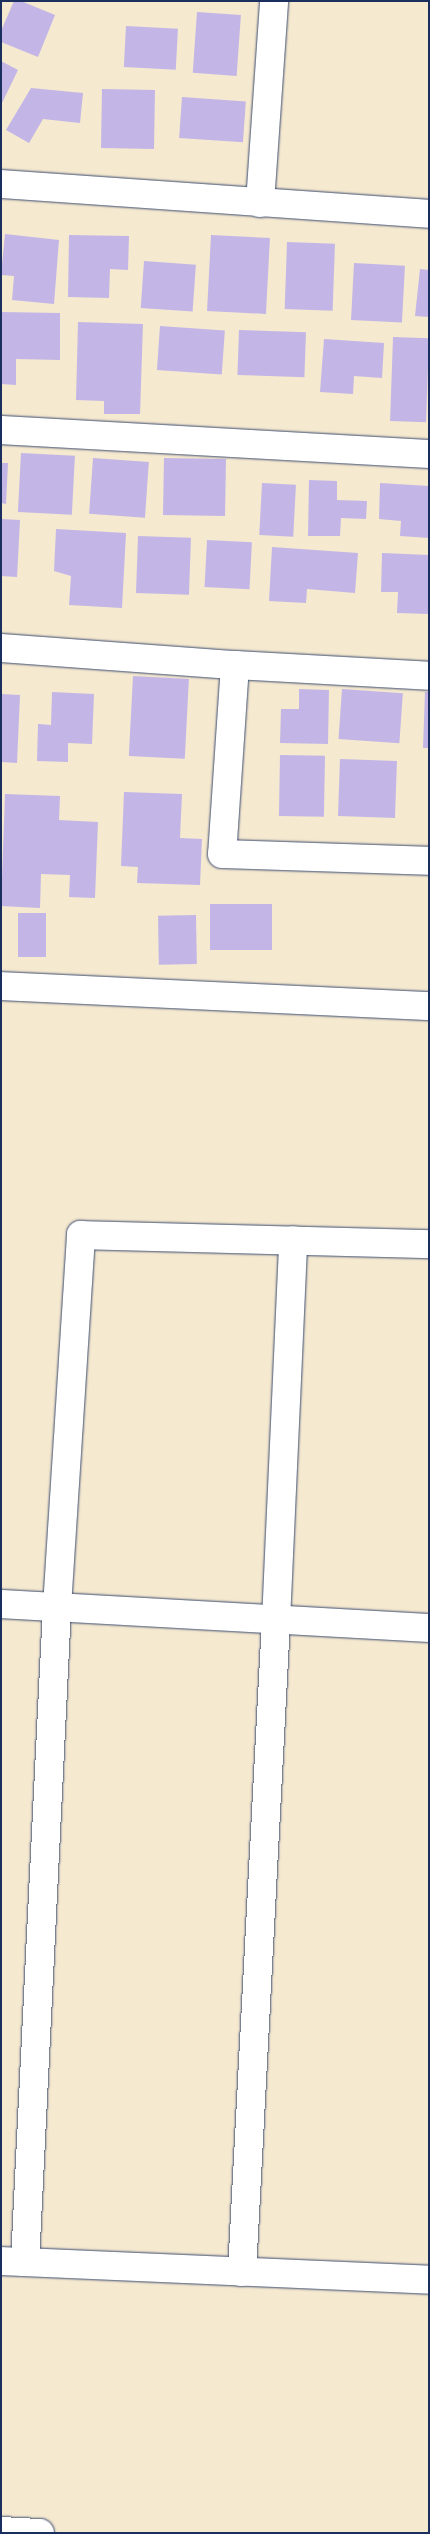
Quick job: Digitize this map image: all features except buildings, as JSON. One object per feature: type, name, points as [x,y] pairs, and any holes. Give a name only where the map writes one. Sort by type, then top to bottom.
[{"type":"street","points":[[260,203],[274,1]]},
{"type":"street","points":[[1,184],[429,214]]},
{"type":"street","points":[[1,430],[429,454]]},
{"type":"street","points":[[1,648],[236,665],[429,676]]},
{"type":"street","points":[[236,665],[222,854],[429,861]]},
{"type":"street","points":[[1,986],[429,1006]]},
{"type":"street","points":[[429,1244],[81,1236],[13,2262],[429,2280]]},
{"type":"street","points":[[242,2272],[276,1621],[293,1240]]},
{"type":"street","points":[[1,1604],[276,1621],[429,1628]]},
{"type":"street","points":[[1,2531],[40,2533]]}]
